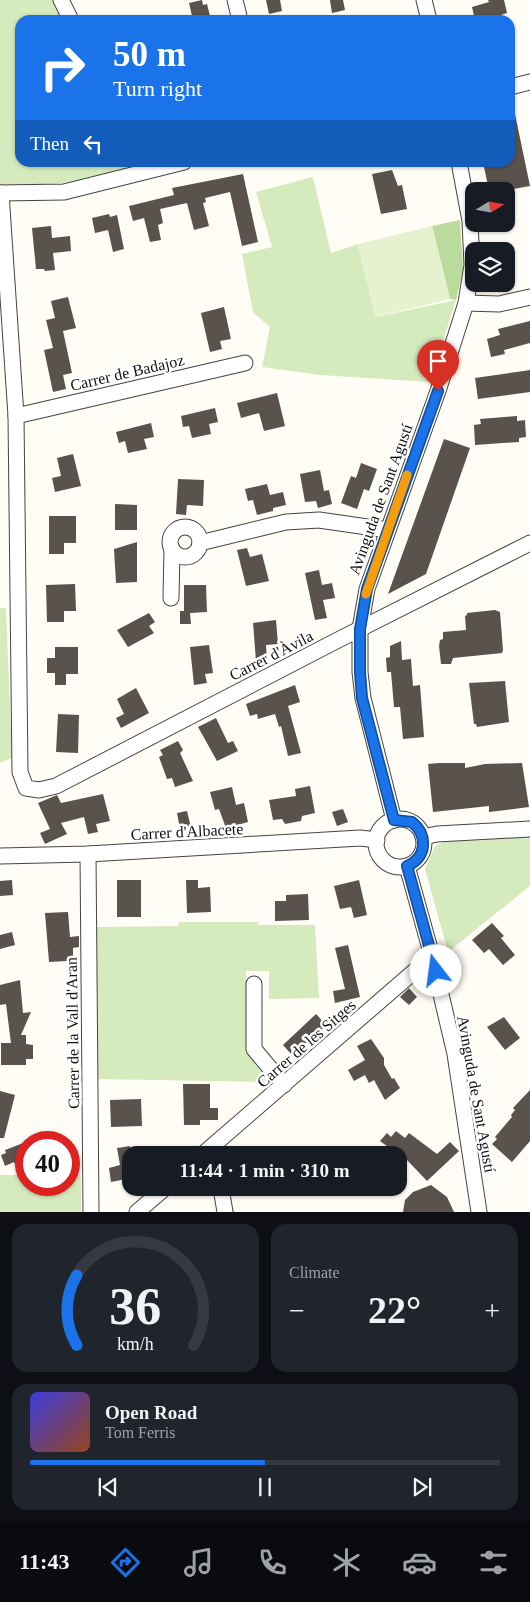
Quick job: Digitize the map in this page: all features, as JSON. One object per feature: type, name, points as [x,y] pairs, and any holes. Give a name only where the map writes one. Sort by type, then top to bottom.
[{"type":"street","points":[[61,0],[68,15]]},
{"type":"street","points":[[235,0],[239,15]]},
{"type":"street","points":[[424,0],[428,15]]},
{"type":"street","points":[[515,86],[530,82]]},
{"type":"street","points":[[16,416],[0,193],[64,192],[146,167]]},
{"type":"street","name":"Avinguda de Sant Agustí","points":[[394,820],[362,698],[360,629],[367,589],[466,303],[472,265],[470,220],[460,167]]},
{"type":"street","points":[[466,303],[499,304],[530,297]]},
{"type":"street","name":"Carrer de Badajoz","points":[[16,416],[245,363]]},
{"type":"street","name":"Carrer d'Àvila","points":[[16,416],[20,772],[26,788],[39,790],[56,786],[360,629],[530,544]]},
{"type":"street","points":[[200,543],[286,522],[319,520],[388,530]]},
{"type":"street","points":[[172,549],[179,555],[188,556],[196,552],[200,543],[194,530],[180,528],[172,534],[172,549],[172,598]]},
{"type":"street","points":[[394,820],[412,822],[423,837],[424,846],[421,855],[415,862],[407,866],[393,866],[385,861],[377,850],[376,840],[382,828],[394,820]]},
{"type":"street","points":[[423,837],[530,828]]},
{"type":"street","name":"Carrer d'Albacete","points":[[0,856],[88,854],[360,838],[376,840]]},
{"type":"street","name":"Carrer de la Vall d'Aran","points":[[88,854],[91,1212]]},
{"type":"street","name":"Avinguda de Sant Agustí","points":[[407,866],[432,956],[455,1054],[479,1212]]},
{"type":"street","name":"Carrer de les Sitges","points":[[219,1146],[284,1085],[432,956]]},
{"type":"street","points":[[254,984],[254,1050],[284,1085]]},
{"type":"street","points":[[137,1212],[156,1196]]},
{"type":"street","points":[[222,1196],[225,1212]]},
{"type":"green space","points":[[0,0],[59,0],[66,15],[15,15],[15,167],[135,167],[62,183],[0,186]]},
{"type":"green space","points":[[313,177],[331,253],[358,244],[376,317],[456,300],[430,382],[320,375],[262,367],[270,327],[253,312],[242,254],[272,247],[256,192]]},
{"type":"green space","points":[[460,220],[463,271],[456,300],[450,299],[432,226]]},
{"type":"green space","points":[[432,226],[450,299],[376,317],[358,244]]},
{"type":"green space","points":[[0,608],[6,608],[12,758],[0,763]]},
{"type":"green space","points":[[530,836],[530,886],[448,952],[425,869],[435,846],[446,841]]},
{"type":"green space","points":[[179,922],[258,922],[258,925],[315,925],[319,998],[269,999],[269,971],[246,971],[246,1042],[249,1053],[272,1082],[97,1079],[97,927],[178,926]]},
{"type":"green space","points":[[0,1175],[15,1175],[15,1196],[80,1196],[81,1175],[81,1212],[0,1212]]},
{"type":"building","points":[[202,0],[203,5],[207,4],[210,15],[192,15],[189,3]]},
{"type":"building","points":[[266,0],[280,0],[282,11],[269,14]]},
{"type":"building","points":[[330,0],[343,0],[345,10],[332,13]]},
{"type":"building","points":[[488,0],[504,0],[507,13],[501,15],[474,15],[472,7],[489,2]]},
{"type":"building","points":[[515,114],[530,186],[515,189],[515,182],[487,182],[484,167],[515,167]]},
{"type":"building","points":[[392,170],[398,186],[402,185],[407,209],[381,214],[372,174]]},
{"type":"building","points":[[243,174],[258,242],[242,246],[230,192],[205,198],[206,202],[203,203],[209,226],[194,230],[187,203],[160,209],[163,223],[158,225],[161,240],[150,242],[144,218],[133,221],[129,206],[174,195],[172,188]]},
{"type":"building","points":[[109,214],[110,217],[117,215],[124,249],[113,252],[108,230],[95,233],[92,218]]},
{"type":"building","points":[[51,226],[52,238],[70,236],[71,251],[53,253],[55,270],[45,271],[44,269],[36,269],[32,228]]},
{"type":"building","points":[[68,297],[76,328],[63,331],[72,373],[63,375],[66,389],[53,392],[44,350],[53,348],[46,320],[55,318],[51,301]]},
{"type":"building","points":[[224,307],[231,339],[220,341],[222,349],[210,352],[201,313]]},
{"type":"building","points":[[530,321],[530,343],[504,350],[505,354],[491,357],[487,339],[500,335],[498,329]]},
{"type":"building","points":[[530,370],[530,392],[478,399],[475,378]]},
{"type":"building","points":[[277,393],[285,426],[264,431],[259,413],[241,418],[237,403]]},
{"type":"building","points":[[215,408],[218,422],[209,424],[211,434],[192,438],[189,426],[183,427],[181,416]]},
{"type":"building","points":[[517,416],[517,421],[525,420],[526,437],[519,438],[519,442],[475,445],[474,425],[481,424],[480,419]]},
{"type":"building","points":[[151,423],[154,437],[144,439],[147,449],[128,453],[125,441],[119,443],[116,432]]},
{"type":"building","points":[[444,439],[470,448],[426,574],[388,594]]},
{"type":"building","points":[[73,454],[81,486],[55,492],[52,478],[61,476],[57,458]]},
{"type":"building","points":[[361,463],[377,469],[369,491],[364,489],[357,509],[341,503],[351,476],[356,478]]},
{"type":"building","points":[[320,470],[324,491],[329,490],[332,504],[318,508],[316,501],[305,502],[300,474]]},
{"type":"building","points":[[178,479],[204,480],[203,506],[187,505],[186,515],[176,514]]},
{"type":"building","points":[[267,484],[270,495],[283,492],[286,505],[257,515],[253,500],[248,501],[245,489]]},
{"type":"building","points":[[115,504],[137,505],[137,530],[115,530]]},
{"type":"building","points":[[49,516],[76,516],[76,543],[64,543],[64,554],[49,554]]},
{"type":"building","points":[[137,542],[137,582],[116,583],[114,549]]},
{"type":"building","points":[[247,548],[250,557],[262,554],[269,581],[246,586],[237,550]]},
{"type":"building","points":[[319,570],[322,585],[332,583],[335,598],[323,600],[327,618],[315,620],[305,573]]},
{"type":"building","points":[[75,584],[76,611],[64,611],[64,622],[47,622],[46,585]]},
{"type":"building","points":[[184,585],[206,585],[207,612],[190,613],[191,624],[180,624],[180,611],[184,611]]},
{"type":"building","points":[[495,610],[500,612],[502,653],[453,658],[451,664],[441,664],[439,646],[440,640],[443,639],[443,632],[466,630],[465,616],[467,613]]},
{"type":"building","points":[[149,613],[155,622],[149,626],[154,633],[128,647],[117,630]]},
{"type":"building","points":[[276,620],[278,644],[266,645],[267,660],[256,661],[253,623]]},
{"type":"building","points":[[401,641],[402,660],[411,659],[413,686],[420,685],[424,737],[403,739],[400,707],[394,707],[391,672],[387,672],[386,658],[390,657],[390,646]]},
{"type":"building","points":[[209,645],[213,673],[205,674],[207,683],[194,685],[190,647]]},
{"type":"building","points":[[55,647],[78,647],[78,674],[66,674],[66,685],[55,685],[55,673],[47,673],[47,658],[55,658]]},
{"type":"building","points":[[505,681],[509,722],[477,727],[474,724],[469,683]]},
{"type":"building","points":[[295,685],[300,702],[288,706],[301,753],[288,756],[281,726],[279,727],[275,714],[258,719],[257,714],[250,716],[246,704]]},
{"type":"building","points":[[136,688],[149,713],[121,728],[116,718],[124,714],[117,699]]},
{"type":"building","points":[[58,714],[79,715],[78,753],[56,752]]},
{"type":"building","points":[[216,718],[228,743],[233,741],[238,751],[217,761],[198,727]]},
{"type":"building","points":[[178,741],[183,750],[180,753],[193,781],[175,787],[172,778],[167,779],[159,757],[163,755],[160,750]]},
{"type":"building","points":[[465,763],[465,768],[485,764],[522,763],[529,807],[489,812],[489,806],[433,812],[428,764]]},
{"type":"building","points":[[310,786],[315,813],[302,816],[301,821],[285,824],[282,819],[273,820],[269,800],[296,796],[295,789]]},
{"type":"building","points":[[232,787],[236,805],[244,803],[248,822],[226,828],[219,809],[215,810],[210,792]]},
{"type":"building","points":[[103,794],[110,821],[96,824],[98,832],[88,834],[84,817],[61,823],[67,834],[45,844],[40,833],[50,829],[38,803],[57,795],[61,803]]},
{"type":"building","points":[[343,809],[348,822],[337,826],[332,812]]},
{"type":"building","points":[[187,811],[192,832],[181,834],[177,813]]},
{"type":"building","points":[[12,880],[13,895],[0,896],[0,881]]},
{"type":"building","points":[[117,880],[141,880],[141,917],[117,917]]},
{"type":"building","points":[[186,880],[198,880],[198,888],[210,887],[211,912],[187,913]]},
{"type":"building","points":[[359,880],[367,915],[354,918],[351,907],[340,909],[334,886]]},
{"type":"building","points":[[308,894],[309,920],[275,921],[275,901],[286,901],[286,895]]},
{"type":"building","points":[[68,912],[70,937],[79,936],[79,947],[73,948],[73,957],[67,957],[67,961],[49,962],[45,913]]},
{"type":"building","points":[[492,923],[504,936],[501,938],[515,955],[503,965],[489,949],[484,953],[472,940]]},
{"type":"building","points":[[12,932],[15,945],[0,949],[0,935]]},
{"type":"building","points":[[348,945],[360,997],[335,1003],[333,991],[345,989],[335,948]]},
{"type":"building","points":[[20,980],[23,1013],[31,1012],[21,1035],[26,1035],[26,1044],[33,1045],[33,1059],[26,1059],[26,1065],[1,1065],[1,1043],[11,1043],[6,1004],[0,1005],[0,985]]},
{"type":"building","points":[[409,988],[417,997],[409,1005],[400,997]]},
{"type":"building","points":[[316,1014],[326,1025],[321,1030],[323,1032],[315,1039],[313,1037],[292,1055],[283,1045]]},
{"type":"building","points":[[504,1017],[520,1038],[505,1050],[487,1027]]},
{"type":"building","points":[[371,1039],[384,1058],[384,1065],[392,1079],[394,1078],[400,1088],[385,1100],[374,1080],[369,1083],[365,1075],[354,1081],[348,1070],[365,1060],[357,1046]]},
{"type":"building","points":[[183,1084],[210,1084],[210,1108],[218,1108],[218,1120],[200,1120],[200,1125],[184,1125]]},
{"type":"building","points":[[530,1090],[530,1141],[512,1162],[492,1144],[497,1139],[495,1137],[512,1117],[511,1115],[515,1110],[513,1108]]},
{"type":"building","points":[[0,1091],[15,1095],[4,1138],[0,1138]]},
{"type":"building","points":[[141,1099],[142,1126],[111,1127],[110,1100]]},
{"type":"building","points":[[396,1131],[405,1138],[409,1133],[437,1154],[450,1142],[459,1151],[427,1181],[407,1160],[407,1146],[387,1146],[380,1141],[387,1133],[391,1137]]},
{"type":"building","points":[[15,1146],[15,1165],[14,1162],[5,1166],[1,1155],[6,1153],[5,1150]]},
{"type":"building","points":[[122,1147],[122,1180],[111,1182],[109,1168],[120,1165],[117,1148]]},
{"type":"building","points":[[431,1185],[447,1197],[454,1212],[403,1212],[405,1200],[413,1192]]},
{"type":"slow traffic","points":[[366,594],[407,475]]},
{"type":"route","points":[[436,971],[407,866],[415,862],[421,855],[424,841],[421,831],[412,822],[400,819],[394,820],[362,698],[360,629],[367,589],[438,391]]}]
